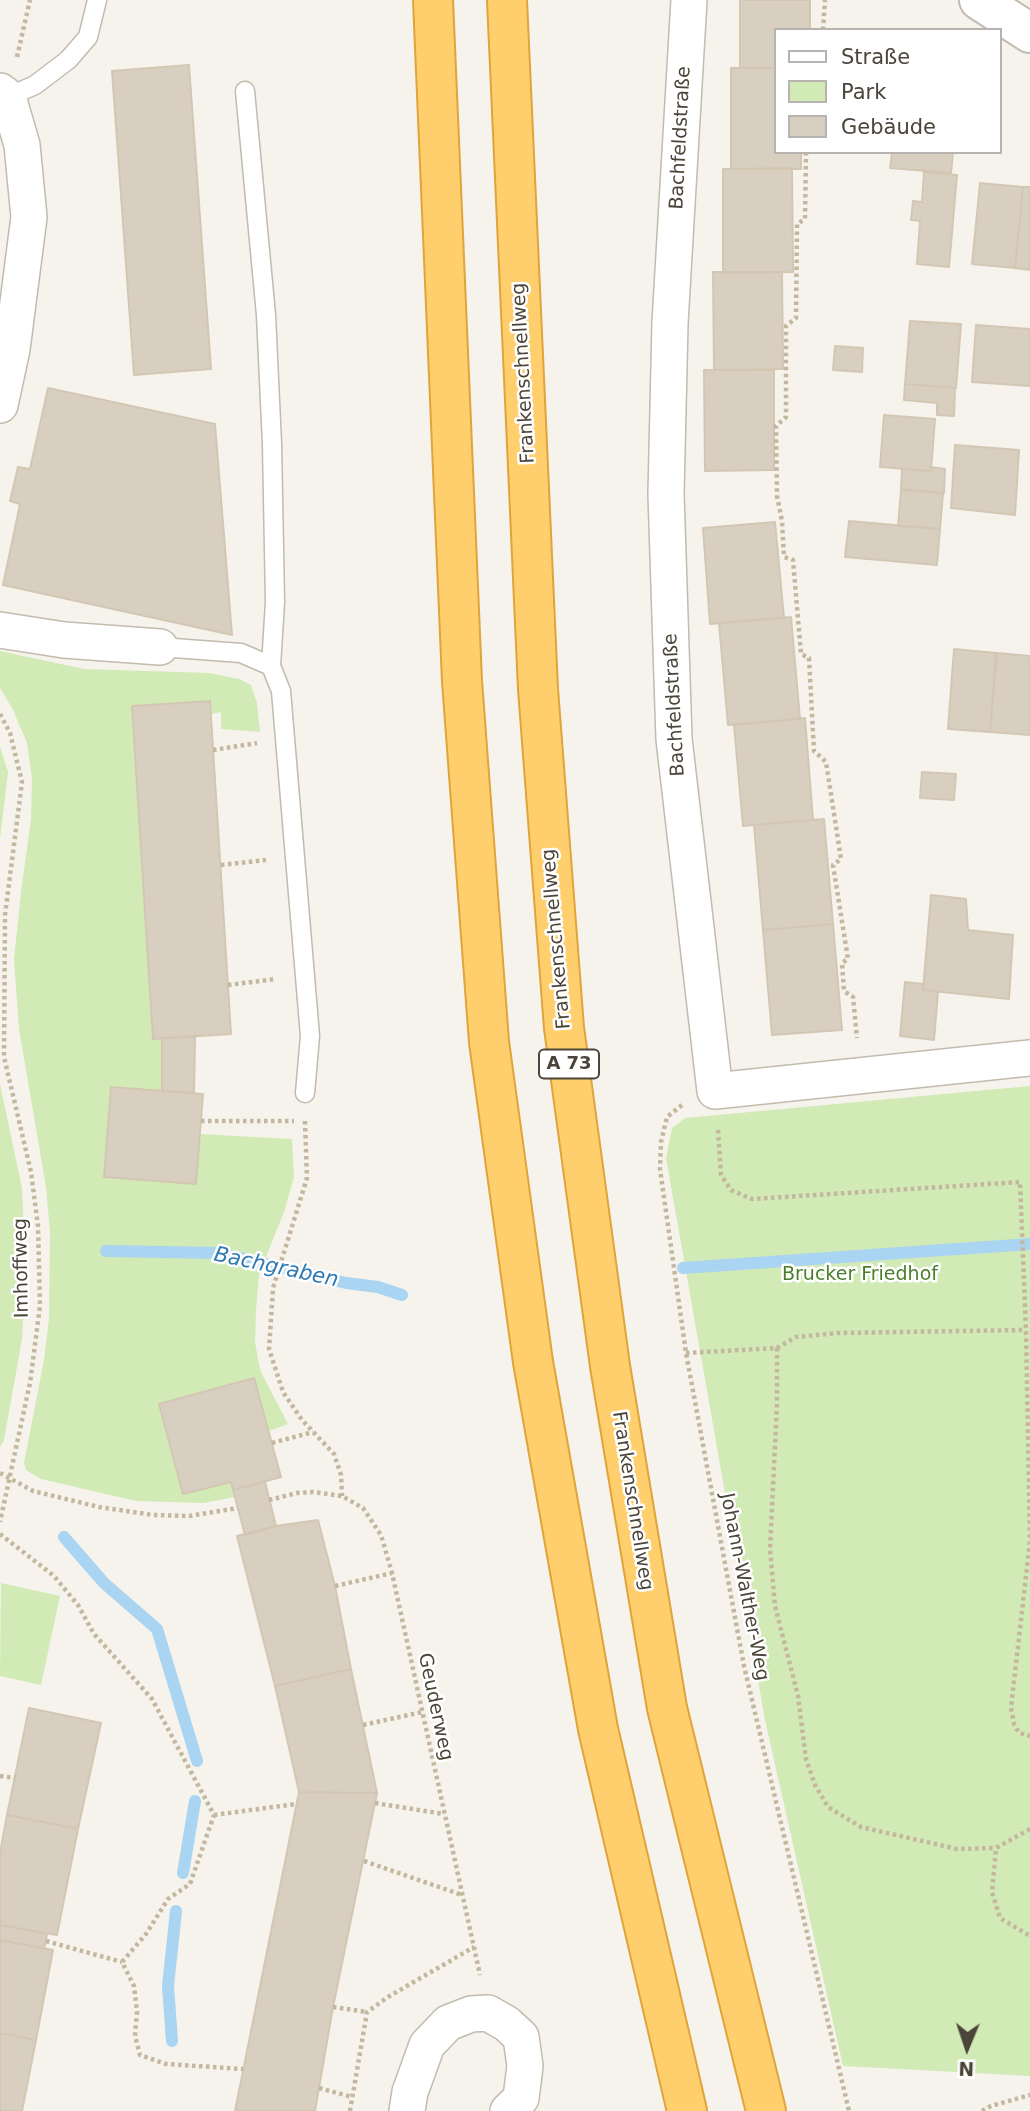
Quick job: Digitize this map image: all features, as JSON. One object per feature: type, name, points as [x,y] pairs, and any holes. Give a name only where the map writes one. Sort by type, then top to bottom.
[{"type":"highway","points":[[433,0],[462,681],[489,1042],[533,1362],[598,1729],[687,2111]]},
{"type":"highway","name":"Frankenschnellweg","points":[[507,0],[538,689],[564,1028],[610,1366],[667,1708],[766,2111]]},
{"type":"street","name":"Bachfeldstraße","points":[[689,0],[670,323],[666,494],[674,739],[715,1091]]},
{"type":"street","points":[[979,0],[1030,33]]},
{"type":"street","points":[[0,405],[12,349],[29,217],[22,145],[4,94]]},
{"type":"street","points":[[0,630],[64,640],[160,647]]},
{"type":"street","points":[[715,1091],[1030,1058]]},
{"type":"street","points":[[407,2111],[410,2092],[427,2045],[448,2023],[471,2014],[488,2013],[507,2024],[521,2037],[525,2066],[521,2098],[508,2111]]},
{"type":"lane","points":[[4,94],[35,85],[68,60],[88,37],[97,0]]},
{"type":"lane","points":[[245,90],[266,315],[272,431],[275,602],[271,666],[281,691],[310,1036],[304,1093]]},
{"type":"lane","points":[[160,647],[242,653],[271,666]]},
{"type":"path","points":[[4,94],[30,0]]},
{"type":"path","points":[[823,28],[825,0]]},
{"type":"path","points":[[806,154],[805,219],[797,224],[796,318],[786,326],[786,417],[776,426],[777,496],[784,557],[793,561],[801,654],[809,657],[814,751],[826,761],[841,859],[833,865],[848,959],[842,963],[844,991],[853,997],[860,1076]]},
{"type":"path","name":"Imhoffweg","points":[[0,714],[10,733],[22,782],[5,915],[2,1058],[31,1172],[38,1226],[40,1306],[30,1383],[0,1522]]},
{"type":"path","points":[[214,750],[285,739]]},
{"type":"path","points":[[221,865],[295,857]]},
{"type":"path","points":[[228,985],[305,976]]},
{"type":"path","points":[[715,1091],[721,1175],[731,1190],[752,1199],[1020,1182],[1030,1541],[1011,1708],[1014,1724],[1019,1732],[1030,1736]]},
{"type":"path","name":"Johann-Walther-Weg","points":[[715,1091],[688,1100],[667,1117],[661,1142],[660,1169],[686,1353],[744,1666],[849,2111]]},
{"type":"path","points":[[269,1500],[297,1493],[342,1496],[341,1475],[334,1454],[302,1420],[283,1392],[269,1349],[273,1288],[307,1178],[304,1093]]},
{"type":"path","points":[[201,1121],[305,1121]]},
{"type":"path","points":[[686,1353],[777,1348],[796,1337],[838,1333],[1026,1330]]},
{"type":"path","points":[[777,1348],[770,1549],[775,1606],[798,1696],[806,1759],[815,1785],[828,1807],[861,1827],[957,1849],[996,1848],[1030,1829]]},
{"type":"path","points":[[272,1443],[314,1432]]},
{"type":"path","points":[[0,1473],[33,1491],[99,1507],[153,1515],[189,1516],[238,1508]]},
{"type":"path","name":"Geuderweg","points":[[342,1496],[363,1508],[381,1535],[392,1573],[488,2013]]},
{"type":"path","points":[[0,1534],[54,1576],[78,1605],[94,1634],[152,1699],[214,1815],[190,1884],[168,1899],[146,1934],[122,1962]]},
{"type":"path","points":[[335,1586],[392,1573]]},
{"type":"path","points":[[363,1725],[422,1712]]},
{"type":"path","points":[[0,1776],[15,1778]]},
{"type":"path","points":[[375,1803],[444,1814]]},
{"type":"path","points":[[214,1815],[296,1804]]},
{"type":"path","points":[[996,1848],[992,1892],[1000,1918],[1030,1936]]},
{"type":"path","points":[[364,1861],[462,1895]]},
{"type":"path","points":[[46,1941],[122,1962],[134,1986],[137,2012],[135,2036],[140,2056],[166,2064],[243,2069]]},
{"type":"path","points":[[350,2111],[368,2012],[388,1997],[474,1947]]},
{"type":"path","points":[[333,2007],[368,2012]]},
{"type":"path","points":[[319,2088],[352,2097]]},
{"type":"path","points":[[982,2111],[1030,2095]]},
{"type":"green space","points":[[0,651],[84,669],[209,673],[239,679],[251,685],[257,703],[260,732],[221,729],[221,712],[211,714],[210,701],[132,706],[153,1038],[162,1038],[162,1091],[111,1087],[104,1177],[196,1184],[200,1134],[292,1139],[294,1177],[285,1209],[259,1275],[255,1342],[260,1370],[288,1424],[269,1431],[183,1494],[231,1482],[235,1497],[204,1503],[136,1501],[41,1479],[26,1470],[24,1463],[44,1360],[49,1318],[50,1232],[46,1187],[19,1029],[14,959],[31,819],[32,778],[27,743],[0,688]]},
{"type":"green space","points":[[0,747],[8,772],[0,839]]},
{"type":"green space","points":[[0,1084],[22,1188],[26,1271],[22,1339],[4,1440],[0,1447]]},
{"type":"green space","name":"Brucker Friedhof","points":[[1030,1086],[1030,2076],[843,2066],[765,1720],[666,1158],[672,1128],[685,1118]]},
{"type":"green space","points":[[1,1583],[60,1596],[41,1685],[0,1676]]},
{"type":"building","points":[[740,0],[810,0],[810,28],[774,28],[774,68],[740,68]]},
{"type":"building","points":[[189,65],[211,369],[134,375],[112,71]]},
{"type":"building","points":[[731,68],[774,68],[774,154],[801,154],[801,169],[731,169]]},
{"type":"building","points":[[892,154],[953,154],[951,173],[890,168]]},
{"type":"building","points":[[792,168],[793,272],[723,273],[723,169]]},
{"type":"building","points":[[924,172],[957,175],[949,267],[917,264],[920,221],[911,220],[913,201],[922,202]]},
{"type":"building","points":[[980,183],[1023,187],[1015,268],[972,264]]},
{"type":"building","points":[[1023,187],[1030,187],[1030,270],[1015,268]]},
{"type":"building","points":[[713,272],[782,272],[783,369],[714,370]]},
{"type":"building","points":[[910,321],[961,324],[956,388],[905,384]]},
{"type":"building","points":[[976,325],[1030,329],[1030,386],[972,382]]},
{"type":"building","points":[[835,346],[863,348],[862,372],[833,370]]},
{"type":"building","points":[[704,370],[774,370],[774,470],[705,471]]},
{"type":"building","points":[[905,384],[955,388],[954,416],[937,415],[937,403],[904,400]]},
{"type":"building","points":[[48,388],[215,424],[232,635],[3,585],[20,504],[10,501],[18,467],[30,469]]},
{"type":"building","points":[[884,415],[935,419],[931,471],[880,467]]},
{"type":"building","points":[[955,445],[1019,450],[1015,515],[951,508]]},
{"type":"building","points":[[931,467],[945,469],[944,493],[901,489],[902,469],[931,471]]},
{"type":"building","points":[[901,490],[943,493],[940,529],[898,526]]},
{"type":"building","points":[[849,521],[940,529],[937,565],[845,557]]},
{"type":"building","points":[[775,522],[784,618],[710,624],[703,528]]},
{"type":"building","points":[[791,617],[800,719],[728,725],[719,623]]},
{"type":"building","points":[[954,649],[996,653],[990,732],[948,729]]},
{"type":"building","points":[[997,653],[1030,656],[1030,735],[990,732]]},
{"type":"building","points":[[210,701],[231,1034],[153,1039],[132,706]]},
{"type":"building","points":[[805,718],[813,820],[743,826],[734,725]]},
{"type":"building","points":[[922,772],[956,774],[954,800],[920,798]]},
{"type":"building","points":[[824,819],[833,924],[763,930],[754,825]]},
{"type":"building","points":[[931,895],[966,899],[968,930],[1013,935],[1009,999],[923,990]]},
{"type":"building","points":[[833,924],[842,1030],[772,1035],[763,930]]},
{"type":"building","points":[[905,982],[923,984],[923,990],[938,992],[934,1040],[900,1036]]},
{"type":"building","points":[[195,1036],[194,1093],[162,1091],[162,1038]]},
{"type":"building","points":[[111,1087],[203,1094],[196,1184],[104,1177]]},
{"type":"building","points":[[254,1378],[281,1477],[233,1490],[231,1482],[183,1494],[159,1404]]},
{"type":"building","points":[[265,1482],[276,1526],[245,1535],[233,1490]]},
{"type":"building","points":[[318,1520],[335,1586],[351,1669],[275,1686],[237,1536],[276,1526]]},
{"type":"building","points":[[351,1669],[377,1793],[299,1792],[275,1686]]},
{"type":"building","points":[[29,1708],[101,1723],[78,1829],[7,1815]]},
{"type":"building","points":[[299,1792],[377,1793],[333,2007],[315,2111],[235,2111]]},
{"type":"building","points":[[7,1815],[78,1829],[57,1935],[0,1925],[0,1853]]},
{"type":"building","points":[[0,1925],[47,1934],[44,1949],[0,1940]]},
{"type":"building","points":[[0,1940],[53,1950],[36,2040],[0,2033]]},
{"type":"building","points":[[0,2033],[36,2040],[22,2111],[0,2111]]},
{"type":"waterway","name":"Bachgraben","points":[[683,1268],[1030,1244]]},
{"type":"waterway","name":"Bachgraben","points":[[106,1251],[220,1253],[346,1283],[378,1287],[402,1295]]},
{"type":"waterway","points":[[64,1537],[104,1583],[157,1629],[197,1761]]},
{"type":"waterway","points":[[183,1873],[195,1801]]},
{"type":"waterway","points":[[172,2041],[168,1986],[176,1911]]}]
